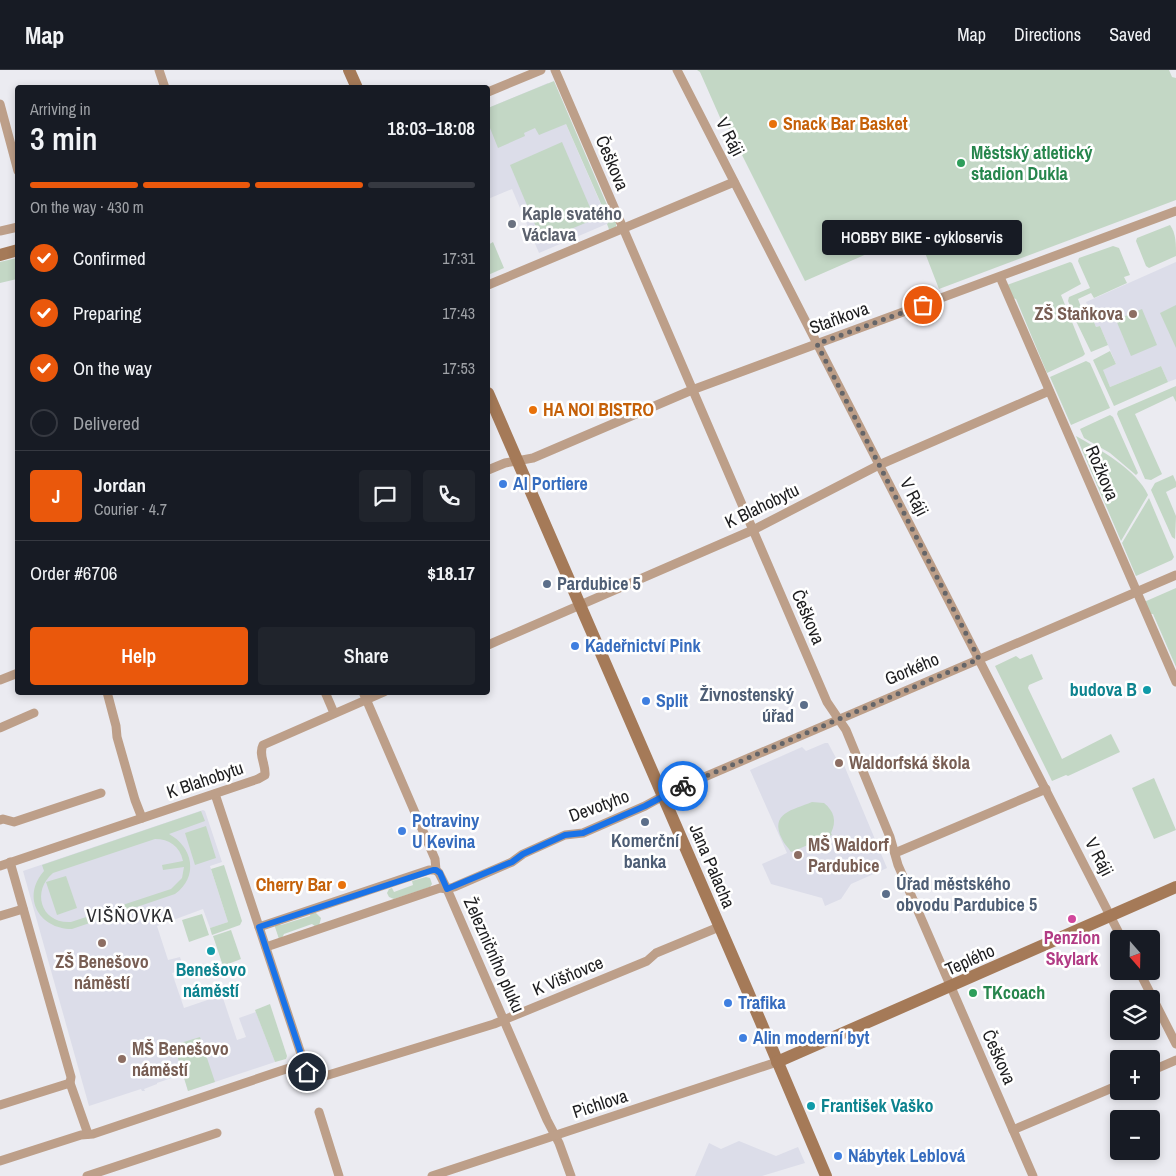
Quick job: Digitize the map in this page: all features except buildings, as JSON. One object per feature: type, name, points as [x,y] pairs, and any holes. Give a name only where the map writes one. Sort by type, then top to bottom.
[{"type":"main road","points":[[349,70],[355,85]]},
{"type":"main road","points":[[0,255],[15,251]]},
{"type":"main road","name":"Jana Palacha","points":[[490,398],[826,1176]]},
{"type":"main road","name":"Teplého","points":[[777,1062],[1176,887]]},
{"type":"street","points":[[159,70],[164,85]]},
{"type":"street","points":[[490,91],[541,70]]},
{"type":"street","name":"Češkova","points":[[555,70],[827,702],[846,730],[895,853],[898,865],[1033,1176]]},
{"type":"street","name":"V Ráji","points":[[677,70],[1118,930]]},
{"type":"street","points":[[0,104],[15,160]]},
{"type":"street","points":[[490,284],[734,182]]},
{"type":"street","name":"Staňkova","points":[[490,469],[505,463],[528,459],[546,453],[692,390],[1176,211]]},
{"type":"street","points":[[0,231],[15,227]]},
{"type":"street","name":"Rožkova","points":[[1000,276],[1176,682]]},
{"type":"street","name":"K Blahobytu","points":[[490,645],[753,530],[879,465],[1049,391]]},
{"type":"street","name":"Gorkého","points":[[662,796],[1176,575]]},
{"type":"street","points":[[0,680],[15,674]]},
{"type":"street","points":[[108,695],[117,737],[142,818]]},
{"type":"street","points":[[326,695],[334,713]]},
{"type":"street","name":"K Blahobytu","points":[[0,866],[262,777],[265,771],[263,745],[334,713],[365,696]]},
{"type":"street","name":"Železničního pluku","points":[[365,696],[435,859],[436,870],[440,873],[547,1120],[556,1135],[571,1176]]},
{"type":"street","points":[[0,728],[34,714]]},
{"type":"street","points":[[895,853],[1046,789]]},
{"type":"street","points":[[0,820],[14,822],[102,793]]},
{"type":"street","points":[[0,1161],[81,1135],[93,1134],[304,1064],[215,794]]},
{"type":"street","name":"Devotyho","points":[[266,947],[440,888],[448,891],[512,862],[533,849],[565,835],[583,833],[645,806],[662,796]]},
{"type":"street","points":[[10,862],[71,1077],[70,1083],[88,1134]]},
{"type":"street","points":[[259,927],[429,870],[436,870]]},
{"type":"street","points":[[0,916],[23,908]]},
{"type":"street","name":"K Višňovce","points":[[304,1064],[310,1076],[316,1078],[504,1020],[647,961],[656,953],[719,926]]},
{"type":"street","points":[[1144,980],[1176,1044]]},
{"type":"street","points":[[1160,1067],[1176,1060]]},
{"type":"street","name":"Pichlova","points":[[432,1176],[777,1062]]},
{"type":"street","points":[[0,1105],[70,1083]]},
{"type":"street","points":[[1013,1130],[1110,1089]]},
{"type":"street","points":[[319,1112],[339,1176]]},
{"type":"street","points":[[86,1176],[115,1172],[217,1133]]},
{"type":"shaded area","points":[[548,83],[609,223],[539,253],[512,189],[490,198],[490,107]]},
{"type":"shaded area","name":"ZŠ Staňkova","points":[[1176,262],[1176,379],[1168,382],[1161,366],[1110,387],[1102,370],[1116,364],[1100,326],[1096,327],[1086,302]]},
{"type":"shaded area","points":[[828,743],[836,758],[841,758],[887,868],[851,884],[841,899],[825,906],[822,898],[771,884],[762,864],[787,853],[750,770],[802,747],[806,751]]},
{"type":"shaded area","name":"ZŠ Benešovo náměstí","points":[[203,810],[205,811],[222,862],[210,866],[228,922],[210,928],[203,909],[157,926],[168,960],[180,957],[184,969],[172,973],[184,1008],[222,995],[237,1040],[246,1037],[239,1018],[256,1012],[275,1062],[188,1091],[183,1074],[157,1083],[144,1089],[145,1091],[141,1089],[89,1106],[23,871]]},
{"type":"shaded area","points":[[739,1141],[776,1156],[798,1147],[805,1163],[762,1176],[695,1176],[709,1143],[721,1149]]},
{"type":"green space","name":"Městský atletický stadion Dukla","points":[[697,70],[1169,70],[1172,77],[1176,78],[1176,200],[939,289],[917,232],[805,281],[725,121],[722,122],[700,72]]},
{"type":"green space","points":[[554,81],[613,219],[616,218],[616,227],[610,232],[607,224],[609,222],[566,124],[539,135],[535,128],[524,133],[525,136],[498,148],[490,128],[490,107]]},
{"type":"green space","points":[[562,142],[595,219],[542,241],[510,165]]},
{"type":"green space","points":[[1170,225],[1175,235],[1176,256],[1149,268],[1146,266],[1136,241],[1137,238]]},
{"type":"green space","points":[[493,242],[504,268],[490,274],[490,244]]},
{"type":"green space","points":[[1113,246],[1119,248],[1130,275],[1124,277],[1127,283],[1094,298],[1091,293],[1078,299],[1084,315],[1076,318],[1068,301],[1069,297],[1090,288],[1078,261],[1079,258]]},
{"type":"green space","points":[[15,258],[15,279],[0,283],[0,262]]},
{"type":"green space","points":[[1070,262],[1081,284],[1061,295],[1085,354],[1047,373],[1016,299],[1012,298],[1007,285]]},
{"type":"green space","points":[[1176,305],[1176,348],[1160,313]]},
{"type":"green space","points":[[1142,309],[1157,345],[1131,356],[1116,320]]},
{"type":"green space","points":[[1091,315],[1096,327],[1100,326],[1108,345],[1091,352],[1076,321]]},
{"type":"green space","points":[[1110,351],[1116,364],[1103,370],[1110,387],[1161,366],[1168,382],[1114,406],[1093,360]]},
{"type":"green space","points":[[1086,361],[1090,363],[1110,408],[1071,425],[1050,377]]},
{"type":"green space","points":[[1176,386],[1176,402],[1173,396],[1135,414],[1162,474],[1151,480],[1145,479],[1117,414],[1118,411]]},
{"type":"green space","points":[[1110,415],[1113,417],[1138,473],[1136,475],[1110,453],[1084,438],[1080,429]]},
{"type":"green space","points":[[1076,436],[1106,454],[1126,469],[1143,486],[1148,495],[1121,541]]},
{"type":"green space","points":[[1173,475],[1176,487],[1166,492],[1176,516],[1175,539],[1172,537],[1151,490],[1155,483]]},
{"type":"green space","points":[[1149,498],[1174,557],[1172,560],[1136,576],[1122,543]]},
{"type":"green space","points":[[1176,588],[1176,667],[1153,614],[1150,614],[1144,602]]},
{"type":"green space","points":[[1032,654],[1043,679],[1029,685],[1028,688],[1062,759],[1111,734],[1120,752],[1068,776],[1066,775],[1052,781],[995,666],[1016,656],[1020,659]]},
{"type":"green space","points":[[1154,778],[1176,830],[1154,839],[1132,788]]},
{"type":"green space","points":[[812,802],[824,803],[830,809],[834,816],[832,835],[791,852],[783,841],[779,830],[781,818],[791,810]]},
{"type":"green space","points":[[201,811],[205,821],[169,834],[183,846],[190,862],[188,879],[175,894],[72,929],[60,928],[50,924],[37,910],[34,901],[34,891],[37,881],[44,871],[42,865]],"holes":[[[155,839],[165,840],[173,844],[182,856],[183,861],[162,865],[163,870],[184,867],[182,878],[171,889],[71,922],[52,918],[46,912],[42,905],[42,889],[46,880],[53,873]]]},
{"type":"green space","points":[[206,826],[216,858],[195,865],[185,833]]},
{"type":"green space","points":[[224,865],[242,921],[240,925],[212,935],[210,928],[228,922],[211,869]]},
{"type":"green space","points":[[66,876],[77,908],[57,915],[46,882]]},
{"type":"green space","points":[[426,877],[430,878],[432,884],[430,887],[394,899],[389,897],[387,893],[389,889],[392,888],[394,892],[413,885],[412,881]]},
{"type":"green space","points":[[314,911],[321,918],[319,926],[316,927],[312,924],[284,934],[279,939],[274,924],[281,925],[310,916],[311,912]]},
{"type":"green space","points":[[202,914],[209,935],[189,942],[182,920]]},
{"type":"green space","points":[[231,930],[241,959],[223,966],[213,936]]},
{"type":"green space","points":[[270,1004],[287,1056],[286,1059],[275,1062],[255,1010]]},
{"type":"green space","points":[[200,1037],[215,1082],[188,1091],[174,1045]]},
{"type":"way so far","points":[[683,786],[979,659],[817,344],[923,305]]},
{"type":"place","name":"Snack Bar Basket","points":[[773,124]]},
{"type":"place","name":"Městský atletický stadion Dukla","points":[[961,163]]},
{"type":"place","name":"Kaple svatého Václava","points":[[512,224]]},
{"type":"place","name":"HOBBY BIKE - cykloservis","points":[[923,305]]},
{"type":"place","name":"ZŠ Staňkova","points":[[1133,314]]},
{"type":"place","name":"HA NOI BISTRO","points":[[533,410]]},
{"type":"place","name":"Al Portiere","points":[[503,484]]},
{"type":"place","name":"Pardubice 5","points":[[547,584]]},
{"type":"place","name":"Kadeřnictví Pink","points":[[575,646]]},
{"type":"place","name":"budova B","points":[[1147,690]]},
{"type":"place","name":"Split","points":[[646,701]]},
{"type":"place","name":"Živnostenský úřad","points":[[804,705]]},
{"type":"place","name":"Waldorfská škola","points":[[839,763]]},
{"type":"place","name":"Komerční banka","points":[[645,822]]},
{"type":"place","name":"Potraviny U Kevina","points":[[402,831]]},
{"type":"place","name":"MŠ Waldorf Pardubice","points":[[798,855]]},
{"type":"place","name":"Cherry Bar","points":[[342,885]]},
{"type":"place","name":"Úřad městského obvodu Pardubice 5","points":[[886,894]]},
{"type":"place","name":"Penzion Skylark","points":[[1072,919]]},
{"type":"place","name":"ZŠ Benešovo náměstí","points":[[102,943]]},
{"type":"place","name":"Benešovo náměstí","points":[[211,951]]},
{"type":"place","name":"TKcoach","points":[[973,993]]},
{"type":"place","name":"Trafika","points":[[728,1003]]},
{"type":"place","name":"Alin moderní byt","points":[[743,1038]]},
{"type":"place","name":"MŠ Benešovo náměstí","points":[[122,1059]]},
{"type":"place","name":"František Vaško","points":[[811,1106]]},
{"type":"place","name":"Nábytek Leblová","points":[[838,1156]]},
{"type":"district","name":"VIŠŇOVKA","points":[[130,915]]},
{"type":"route","points":[[307,1072],[259,927],[433,870],[440,873],[447,889],[512,862],[523,854],[565,835],[583,833],[645,806],[683,786]]}]
